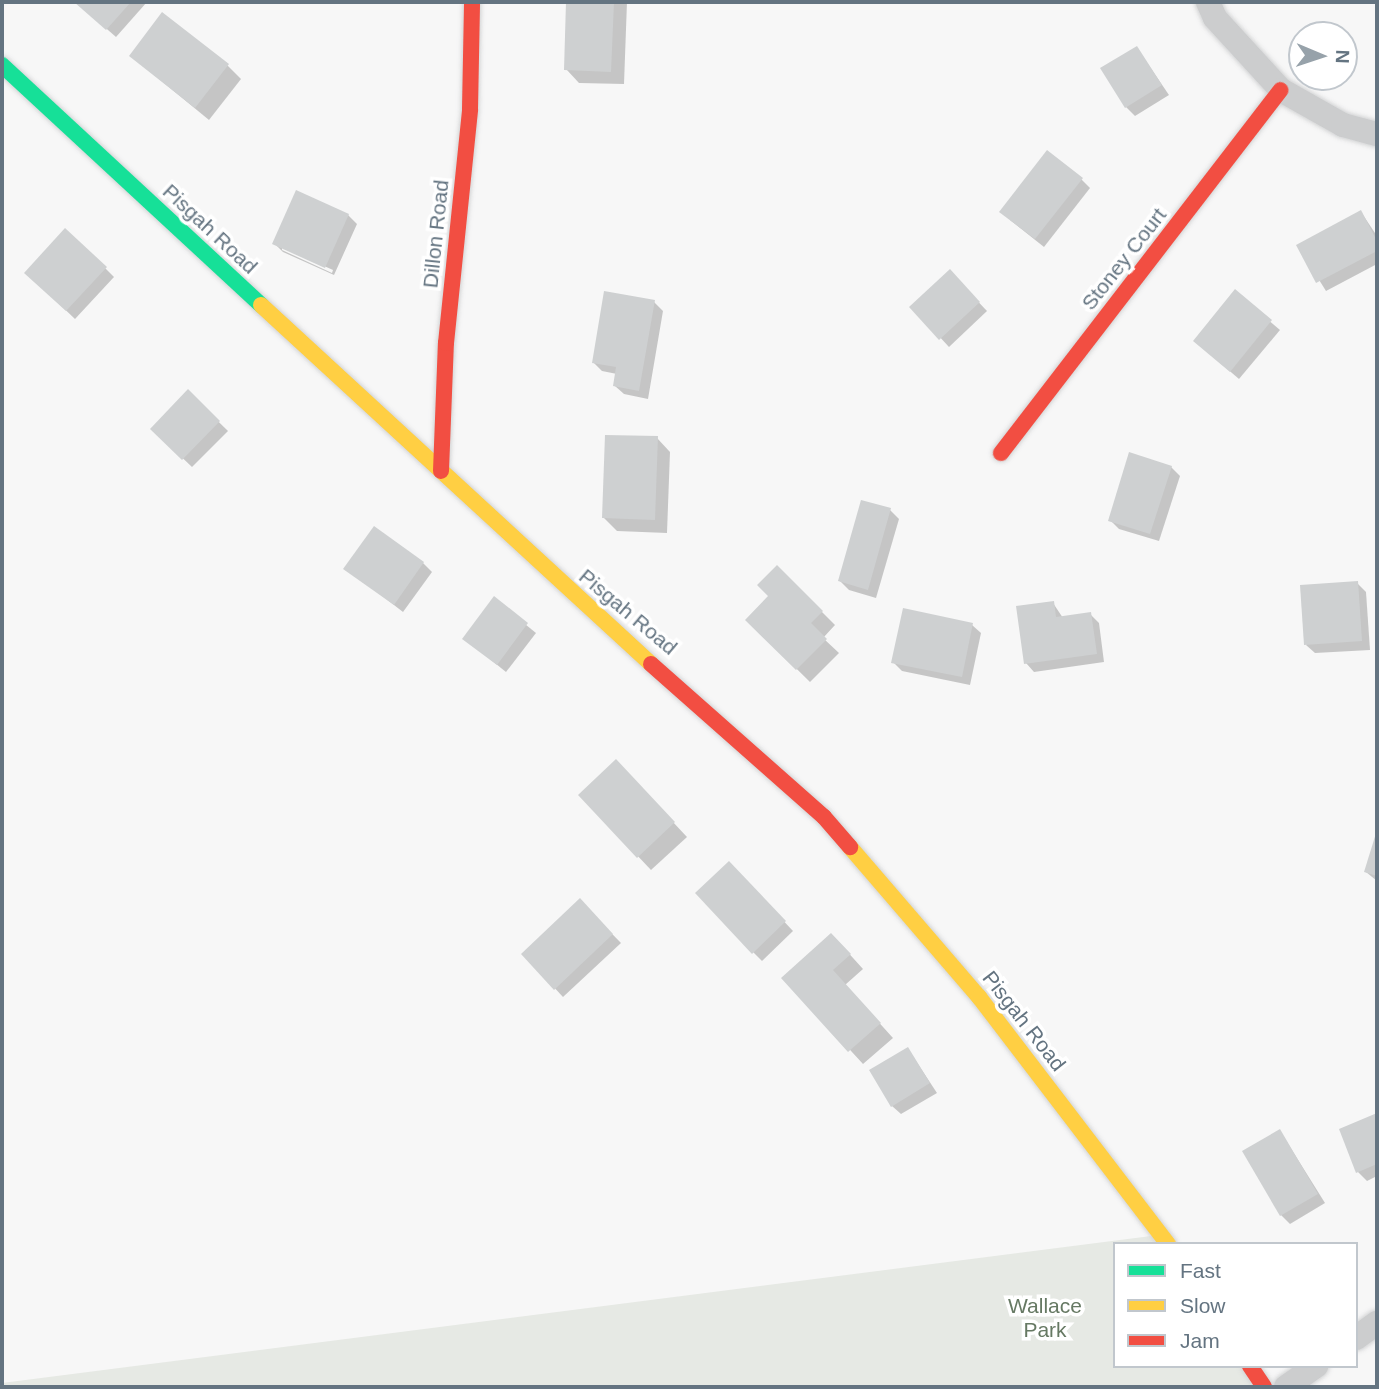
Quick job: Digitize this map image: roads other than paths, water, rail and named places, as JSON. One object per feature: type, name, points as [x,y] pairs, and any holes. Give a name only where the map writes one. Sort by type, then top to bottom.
[{"type":"street","name":"Dillon Road","points":[[441,471],[446,343],[470,109],[472,2]]},
{"type":"street","points":[[1208,2],[1215,18],[1281,90],[1343,125],[1377,134]]},
{"type":"street","name":"Pisgah Road","points":[[2,65],[441,471],[824,817],[979,997],[1166,1242]]},
{"type":"street","name":"Stoney Court","points":[[1001,453],[1281,90]]},
{"type":"street","points":[[1358,1337],[1377,1323]]},
{"type":"street","points":[[1251,1368],[1264,1387]]},
{"type":"street","points":[[1286,1387],[1313,1368]]},
{"type":"park label","name":"Wallace Park","points":[[1045,1318]]}]
